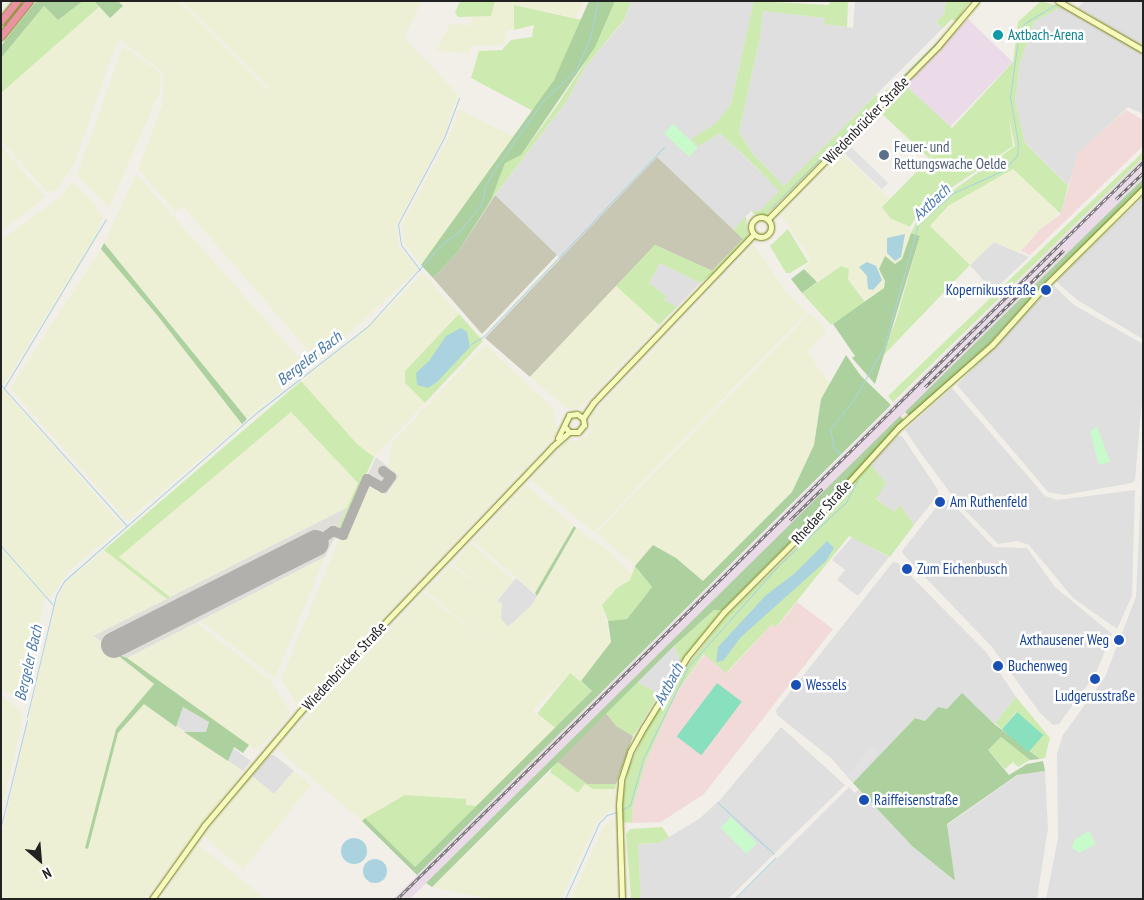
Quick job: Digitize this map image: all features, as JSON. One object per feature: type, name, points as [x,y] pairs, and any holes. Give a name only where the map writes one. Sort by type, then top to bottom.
[{"type":"highway","points":[[1,21],[17,1]]},
{"type":"highway","points":[[1,36],[29,1]]},
{"type":"street","name":"Wiedenbrücker Straße","points":[[768,219],[962,20],[975,1]]},
{"type":"street","points":[[1058,1],[1143,50]]},
{"type":"street","name":"Rhedaer Straße","points":[[622,899],[619,817],[621,780],[630,752],[687,657],[724,612],[800,536],[862,466],[908,420],[992,346],[1043,288],[1143,189]]},
{"type":"street","points":[[762,217],[768,219],[770,232],[763,237],[754,234],[751,227],[754,220],[762,217]]},
{"type":"street","points":[[552,447],[570,432],[581,430],[581,416],[754,234]]},
{"type":"street","points":[[552,447],[565,427],[567,416],[581,416]]},
{"type":"street","points":[[565,427],[570,432]]},
{"type":"street","name":"Wiedenbrücker Straße","points":[[152,899],[204,826],[299,714],[552,447]]},
{"type":"shaded area","points":[[118,1],[179,1],[268,90],[269,87],[182,1],[422,1],[404,38],[458,94],[443,138],[397,224],[399,246],[418,270],[318,362],[183,206],[175,212],[138,169],[162,105],[164,73],[130,47],[120,40],[116,45],[74,164],[57,190],[47,192],[1,140],[1,93],[99,7],[110,17],[122,6]]},
{"type":"shaded area","points":[[495,1],[585,1],[576,18],[514,5],[514,30],[507,29],[503,45],[471,45],[470,53],[436,51],[450,24],[471,25],[472,16],[491,16]]},
{"type":"shaded area","points":[[631,1],[754,2],[731,104],[699,146],[720,133],[780,191],[760,212],[751,211],[733,230],[657,157],[561,259],[495,195],[566,102],[585,67],[624,21]]},
{"type":"shaded area","points":[[855,1],[946,1],[944,14],[936,22],[943,28],[784,186],[753,154],[739,132],[760,37],[763,11],[825,18],[825,24],[853,28]]},
{"type":"shaded area","points":[[1084,1],[1143,1],[1143,47],[1078,8]]},
{"type":"shaded area","points":[[1061,7],[1143,53],[1143,114],[1128,107],[1079,153],[1068,186],[1025,143],[1015,101],[1020,63],[1034,22]]},
{"type":"shaded area","points":[[968,19],[1013,62],[949,128],[905,84]]},
{"type":"shaded area","points":[[123,46],[160,73],[160,91],[109,208],[77,175]]},
{"type":"shaded area","points":[[459,109],[514,137],[421,265],[404,243],[402,224],[448,139]]},
{"type":"shaded area","points":[[1126,110],[1143,120],[1143,146],[1030,255],[1021,251],[1040,229],[1061,214],[1078,153]]},
{"type":"shaded area","points":[[1,146],[46,197],[1,231]]},
{"type":"shaded area","points":[[850,146],[888,183],[882,189],[844,152]]},
{"type":"shaded area","points":[[842,154],[890,199],[882,207],[890,218],[910,227],[911,233],[902,259],[895,264],[885,257],[879,269],[885,281],[884,288],[868,302],[848,278],[849,270],[840,266],[817,282],[804,269],[811,259],[781,215]]},
{"type":"shaded area","points":[[657,157],[743,239],[712,271],[655,245],[530,377],[485,338]]},
{"type":"shaded area","points":[[1143,158],[1143,179],[410,899],[393,899]]},
{"type":"shaded area","points":[[1013,169],[1051,204],[1057,211],[1056,217],[1040,229],[1019,253],[994,242],[970,265],[930,226],[948,206]]},
{"type":"shaded area","points":[[136,174],[308,368],[247,419],[104,243]]},
{"type":"shaded area","points":[[73,181],[93,202],[103,218],[95,238],[4,384],[1,381],[1,240],[61,196]]},
{"type":"shaded area","points":[[495,195],[557,255],[482,334],[433,278],[458,252]]},
{"type":"shaded area","points":[[1143,197],[1143,339],[1077,300],[1056,281]]},
{"type":"shaded area","points":[[994,242],[1029,257],[993,291],[970,265]]},
{"type":"shaded area","points":[[754,245],[783,288],[806,313],[594,532],[531,480],[567,441],[576,441],[587,436],[591,427],[591,416]]},
{"type":"shaded area","points":[[101,249],[157,315],[242,424],[127,521],[10,388]]},
{"type":"shaded area","points":[[660,263],[700,283],[677,307],[664,300],[649,283]]},
{"type":"shaded area","points":[[423,273],[459,314],[405,371],[405,383],[425,403],[374,457],[358,445],[301,381],[369,327]]},
{"type":"shaded area","points":[[1053,285],[1074,305],[1143,344],[1143,389],[1135,480],[1132,483],[1064,495],[1048,492],[957,385]]},
{"type":"shaded area","points":[[616,286],[659,325],[580,408],[568,409],[530,377]]},
{"type":"shaded area","points":[[810,313],[827,331],[807,351],[830,384],[821,399],[814,445],[792,492],[703,581],[676,558],[653,545],[635,566],[596,533]]},
{"type":"shaded area","points":[[487,346],[554,409],[557,428],[553,438],[298,707],[281,679],[340,537],[345,539],[368,484],[386,495],[399,476],[388,467],[392,443],[479,350]]},
{"type":"shaded area","points":[[1,387],[123,526],[70,570],[49,599],[1,544]]},
{"type":"shaded area","points":[[952,388],[1045,496],[1057,500],[1135,490],[1132,596],[1117,629],[1073,598],[1029,545],[1018,541],[998,544],[957,502],[920,452],[905,430]]},
{"type":"shaded area","points":[[291,412],[358,483],[348,507],[170,597],[119,557]]},
{"type":"shaded area","points":[[897,436],[902,436],[938,490],[938,495],[914,525],[900,505],[894,513],[876,498],[870,464]]},
{"type":"shaded area","points":[[1143,448],[1143,899],[1046,899],[1058,838],[1057,754],[1063,735],[1105,677],[1136,597]]},
{"type":"shaded area","points":[[376,457],[399,476],[386,495],[368,485],[345,539],[336,535],[325,557],[127,658],[93,636],[348,507],[337,530],[341,532]]},
{"type":"shaded area","points":[[526,485],[574,526],[535,593],[473,541]]},
{"type":"shaded area","points":[[942,500],[949,500],[994,547],[1027,548],[1055,587],[1112,634],[1096,673],[1059,724],[1053,725],[1040,713],[992,647],[904,555],[902,551]]},
{"type":"shaded area","points":[[576,528],[610,552],[633,576],[602,605],[611,642],[581,681],[570,673],[533,710],[555,729],[477,806],[466,805],[466,799],[405,795],[362,821],[277,749],[424,593],[491,645],[426,591],[451,565],[502,604],[501,619],[508,627],[532,605]]},
{"type":"shaded area","points":[[852,537],[889,557],[858,596],[837,580],[845,570],[832,560]]},
{"type":"shaded area","points":[[471,543],[514,580],[496,601],[453,563]]},
{"type":"shaded area","points":[[1,548],[45,598],[22,702],[1,687]]},
{"type":"shaded area","points":[[104,550],[167,599],[93,636],[154,684],[116,729],[88,849],[118,733],[144,703],[243,771],[145,899],[1,899],[1,838],[55,606],[65,583]]},
{"type":"shaded area","points":[[325,557],[275,678],[201,621]]},
{"type":"shaded area","points":[[893,562],[898,563],[986,652],[1016,697],[994,724],[938,707],[925,721],[915,718],[853,783],[831,758],[777,715],[776,710]]},
{"type":"shaded area","points":[[516,578],[537,596],[532,605],[508,627],[501,619],[497,601]]},
{"type":"shaded area","points":[[797,602],[833,629],[704,794],[661,822],[632,823],[633,806],[646,761],[677,692],[705,654],[727,673],[772,624],[777,627]]},
{"type":"shaded area","points":[[197,623],[270,680],[291,713],[257,751],[127,658]]},
{"type":"shaded area","points":[[674,646],[681,661],[659,694],[637,682]]},
{"type":"shaded area","points":[[1,694],[19,710],[22,720],[2,810]]},
{"type":"shaded area","points":[[183,707],[209,722],[206,732],[184,732],[176,727]]},
{"type":"shaded area","points":[[606,713],[617,726],[633,736],[616,784],[587,784],[556,761]]},
{"type":"shaded area","points":[[781,727],[845,785],[728,899],[641,899],[638,844],[659,843],[699,819],[720,800]]},
{"type":"shaded area","points":[[872,746],[879,752],[854,781],[847,775]]},
{"type":"shaded area","points":[[233,748],[251,761],[243,771],[228,761]]},
{"type":"shaded area","points":[[270,755],[274,755],[294,771],[274,794],[252,776]]},
{"type":"shaded area","points":[[294,771],[311,785],[243,870],[204,836],[252,776],[274,794]]},
{"type":"shaded area","points":[[1045,771],[1048,828],[1037,899],[736,899],[849,787],[855,793],[859,789],[912,846],[954,881],[947,825],[1018,775]]},
{"type":"shaded area","points":[[550,772],[578,793],[585,784],[593,789],[615,789],[614,808],[597,822],[561,899],[488,899],[432,887]]},
{"type":"shaded area","points":[[613,818],[617,899],[570,899],[604,827]]},
{"type":"shaded area","points":[[197,844],[244,881],[265,899],[161,899]]},
{"type":"green space","points":[[37,1],[83,1],[58,20],[44,6],[1,58],[1,46]]},
{"type":"green space","points":[[83,1],[94,1],[99,7],[1,93],[1,58],[44,6],[58,20]]},
{"type":"green space","points":[[94,1],[118,1],[123,6],[110,18]]},
{"type":"green space","points":[[460,1],[495,1],[491,16],[458,17],[455,13]]},
{"type":"green space","points":[[589,1],[615,1],[595,47],[521,155],[505,163],[491,200],[458,252],[433,278],[421,265],[554,80]]},
{"type":"green space","points":[[615,1],[631,1],[624,20],[585,67],[566,102],[491,200],[505,162],[521,155],[556,107],[581,69]]},
{"type":"green space","points":[[754,1],[829,5],[830,1],[848,1],[847,27],[824,24],[825,18],[763,11],[760,37],[739,132],[753,154],[784,186],[876,95],[879,97],[887,89],[889,92],[766,215],[754,214],[752,211],[760,211],[779,191],[759,170],[720,133],[699,146],[691,139],[715,124],[731,104]]},
{"type":"green space","points":[[946,1],[970,1],[956,21],[952,19],[943,28],[936,22],[944,14]]},
{"type":"green space","points":[[1041,1],[1061,7],[1034,22],[1020,63],[1015,101],[1025,143],[1068,186],[1061,214],[1013,169],[948,206],[930,226],[970,265],[881,358],[896,320],[920,236],[911,233],[920,214],[1015,146],[1009,119],[1013,146],[935,199],[918,214],[910,227],[890,218],[882,207],[939,149],[929,158],[880,112],[906,86],[952,128],[1013,62],[1018,22]]},
{"type":"green space","points":[[514,5],[582,20],[554,80],[533,111],[471,78],[479,51],[502,50],[511,40],[532,37],[534,25],[514,30]]},
{"type":"green space","points":[[673,124],[698,147],[689,157],[664,134]]},
{"type":"green space","points":[[1143,152],[1143,158],[893,402],[888,396]]},
{"type":"green space","points":[[1143,179],[1143,188],[1049,278],[989,344],[909,416],[905,412]]},
{"type":"green space","points":[[746,216],[748,236],[715,272],[700,283],[660,263],[649,283],[666,296],[664,300],[677,307],[659,325],[616,286],[655,245],[713,271],[743,239],[733,230]]},
{"type":"green space","points":[[788,229],[808,262],[790,273],[786,273],[770,246]]},
{"type":"green space","points":[[911,233],[920,236],[875,384],[852,358],[855,356],[833,324],[884,288],[885,281],[879,269],[885,256],[895,264],[902,259]]},
{"type":"green space","points":[[104,243],[247,419],[242,424],[157,315],[101,249]]},
{"type":"green space","points":[[841,266],[849,269],[848,279],[866,303],[831,325],[802,293]]},
{"type":"green space","points":[[804,269],[817,282],[802,293],[791,279]]},
{"type":"green space","points":[[459,314],[483,341],[425,403],[405,383],[405,371]]},
{"type":"green space","points":[[846,355],[861,376],[891,405],[417,875],[362,821],[365,818],[415,867],[592,691],[581,681],[611,642],[608,621],[627,619],[652,587],[635,566],[653,545],[676,558],[703,581],[792,492],[814,445],[821,399]]},
{"type":"green space","points":[[301,381],[358,445],[374,457],[340,532],[337,530],[358,483],[291,412],[119,557],[170,597],[167,599],[104,550]]},
{"type":"green space","points":[[900,416],[904,420],[797,535],[722,610],[714,610],[674,646],[432,887],[426,883]]},
{"type":"green space","points":[[1097,426],[1110,462],[1099,465],[1090,432]]},
{"type":"green space","points":[[870,464],[886,483],[876,499],[894,512],[900,505],[914,525],[890,557],[849,536],[776,627],[772,624],[726,673],[704,654],[677,692],[646,761],[633,806],[632,823],[623,822],[623,798],[629,767],[647,729],[680,675],[727,615],[804,540]]},
{"type":"green space","points":[[574,526],[576,528],[537,596],[535,593]]},
{"type":"green space","points":[[635,566],[652,587],[627,619],[608,621],[602,605],[617,588],[630,580]]},
{"type":"green space","points":[[714,610],[722,610],[681,661],[674,646]]},
{"type":"green space","points":[[115,653],[127,658],[249,745],[243,753],[234,747],[228,761],[184,732],[206,732],[209,722],[183,707],[176,727],[144,704],[118,733],[88,849],[85,848],[116,729],[154,684]]},
{"type":"green space","points":[[570,673],[592,691],[559,731],[537,713]]},
{"type":"green space","points":[[637,682],[659,694],[633,736],[616,726],[606,713]]},
{"type":"green space","points":[[717,683],[742,702],[701,755],[677,737]]},
{"type":"green space","points":[[962,693],[993,723],[1040,759],[1030,760],[1001,737],[988,750],[1009,775],[1027,764],[1043,761],[1045,771],[1017,775],[947,824],[955,881],[912,846],[853,783],[915,718],[925,721],[938,707],[947,709]]},
{"type":"green space","points":[[1016,697],[1050,738],[1045,758],[1040,759],[1029,750],[1042,735],[1016,712],[1002,729],[995,723]]},
{"type":"green space","points":[[1017,712],[1043,735],[1028,752],[1002,729]]},
{"type":"green space","points":[[1001,737],[1030,760],[1018,767],[1013,762],[1005,769],[988,750]]},
{"type":"green space","points":[[556,761],[587,784],[616,784],[615,789],[593,789],[585,784],[578,793],[550,772]]},
{"type":"green space","points":[[405,795],[466,799],[466,805],[477,806],[415,867],[365,818]]},
{"type":"green space","points":[[731,817],[757,843],[747,854],[720,828]]},
{"type":"green space","points":[[662,827],[669,837],[659,843],[638,844],[641,899],[631,899],[626,834],[630,829]]},
{"type":"green space","points":[[1089,831],[1096,844],[1079,853],[1072,848],[1074,840]]},
{"type":"water","points":[[905,234],[901,257],[895,261],[887,253],[887,238]]},
{"type":"water","points":[[867,262],[876,266],[882,280],[873,290],[868,289],[867,276],[859,267]]},
{"type":"water","points":[[461,328],[467,332],[470,347],[437,382],[428,388],[417,385],[416,373],[429,361],[446,336]]},
{"type":"water","points":[[827,541],[834,548],[826,561],[741,637],[723,661],[716,662],[718,647],[766,595],[794,574]]},
{"type":"water","points":[[354,838],[363,842],[367,851],[363,860],[354,864],[345,860],[341,851],[345,842]]},
{"type":"water","points":[[370,859],[380,859],[387,866],[387,876],[380,883],[370,883],[363,876],[363,866]]},
{"type":"waterway","name":"Bergeler Bach","points":[[27,717],[56,595],[64,581],[256,413],[368,326],[442,244],[459,232],[481,205],[486,184],[543,101],[576,70],[589,41],[598,1]]},
{"type":"waterway","name":"Axtbach","points":[[840,453],[834,449],[830,429],[854,399],[884,347],[918,224],[953,193],[1004,170],[1017,155],[1018,143],[1010,97],[1019,31],[1025,23],[1057,4]]},
{"type":"waterway","points":[[771,208],[944,35]]},
{"type":"waterway","points":[[420,270],[401,245],[398,224],[444,138],[459,98]]},
{"type":"waterway","points":[[471,344],[484,336],[664,147]]},
{"type":"waterway","points":[[4,388],[106,219]]},
{"type":"waterway","points":[[1,385],[127,526]]},
{"type":"waterway","name":"Axtbach","points":[[620,811],[630,805],[643,759],[688,667],[777,567],[846,502],[857,481]]},
{"type":"waterway","points":[[1,546],[53,605]]},
{"type":"waterway","name":"Bergeler Bach","points":[[1,826],[27,720]]},
{"type":"waterway","points":[[717,802],[774,854]]},
{"type":"waterway","name":"Axtbach","points":[[565,899],[599,823],[607,815],[616,812]]},
{"type":"waterway","points":[[734,899],[776,857]]},
{"type":"taxiway","points":[[316,543],[333,531],[343,535],[367,479],[383,488],[391,477],[383,471]]},
{"type":"runway","points":[[114,645],[316,543]]},
{"type":"railway","points":[[397,899],[1143,162]]},
{"type":"railway","points":[[1116,199],[1143,173]]},
{"type":"railway","points":[[925,387],[1064,250]]},
{"type":"railway","points":[[790,520],[822,489]]},
{"type":"place","name":"Axtbach-Arena","points":[[998,35]]},
{"type":"place","name":"Feuer- und Rettungswache Oelde","points":[[884,155]]},
{"type":"place","name":"Kopernikusstraße","points":[[1046,290]]},
{"type":"place","name":"Am Ruthenfeld","points":[[940,502]]},
{"type":"place","name":"Zum Eichenbusch","points":[[907,569]]},
{"type":"place","name":"Axthausener Weg","points":[[1119,640]]},
{"type":"place","name":"Buchenweg","points":[[998,666]]},
{"type":"place","name":"Ludgerusstraße","points":[[1095,679]]},
{"type":"place","name":"Wessels","points":[[796,685]]},
{"type":"place","name":"Raiffeisenstraße","points":[[864,800]]}]
